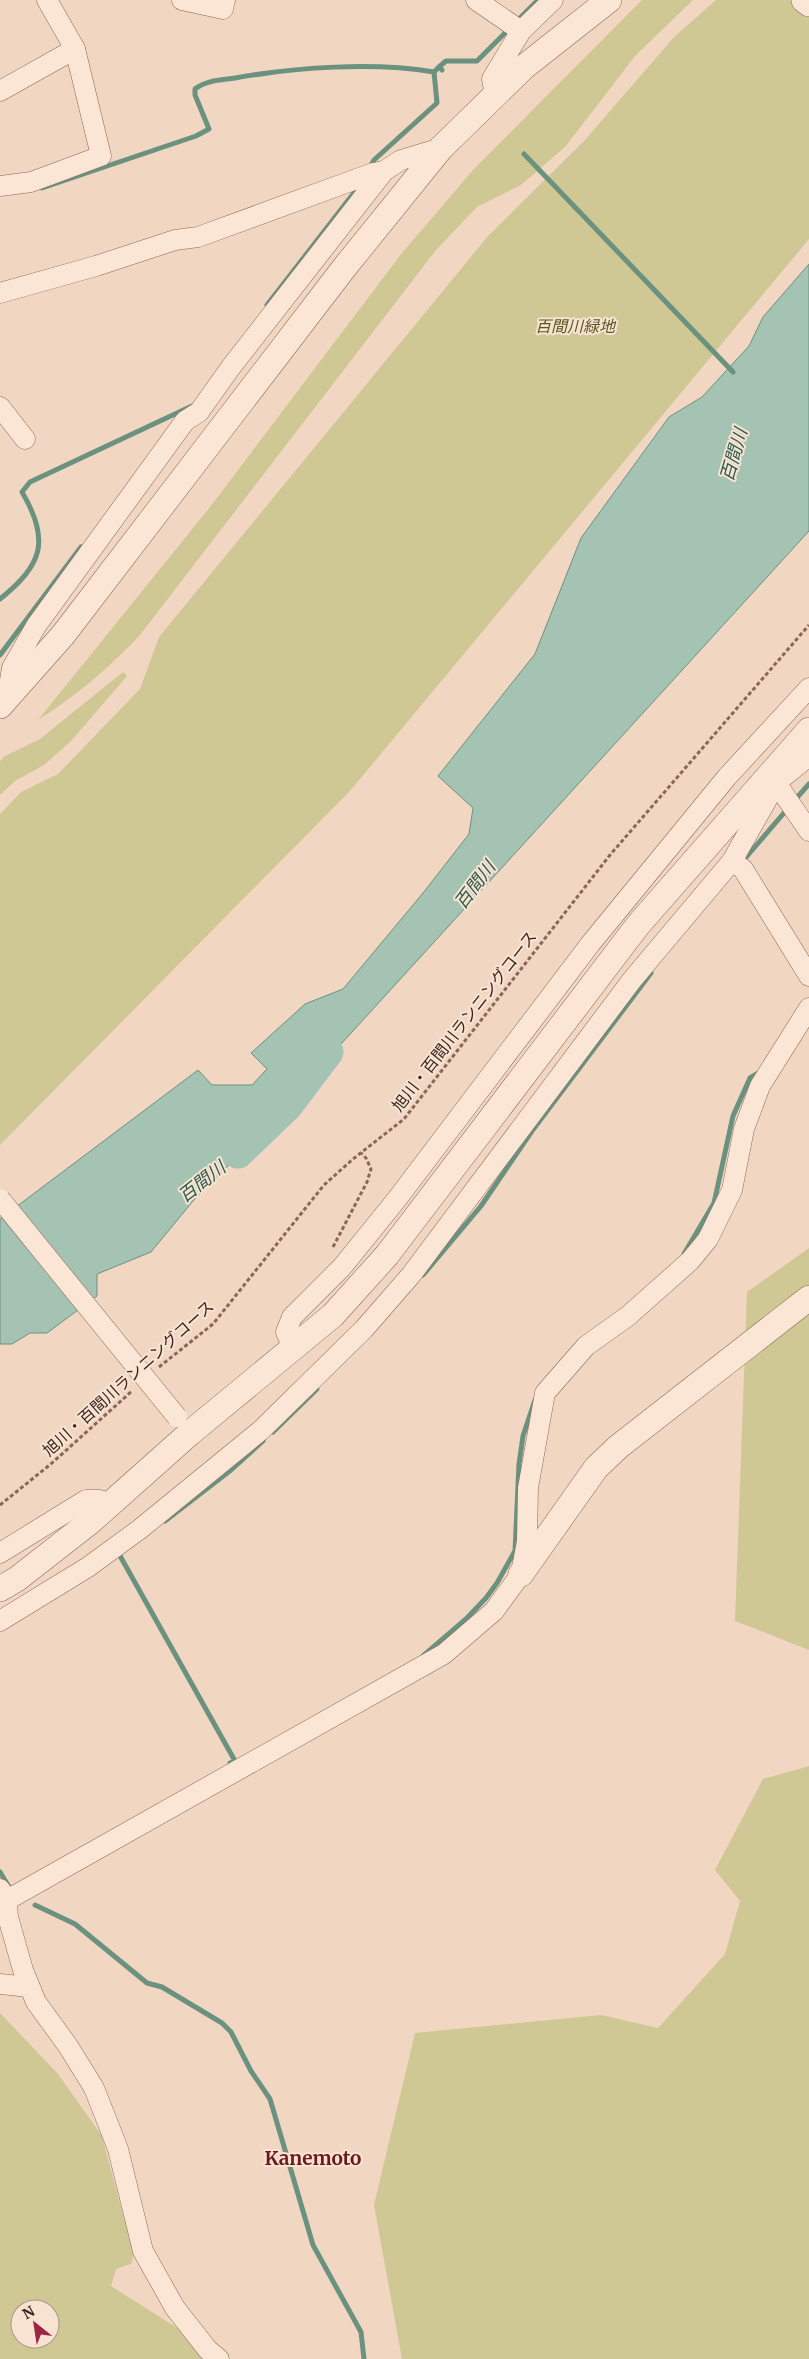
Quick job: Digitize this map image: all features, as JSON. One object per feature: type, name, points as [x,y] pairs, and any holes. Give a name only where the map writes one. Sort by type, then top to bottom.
[{"type":"street","points":[[0,186],[31,182],[101,156],[75,49],[47,0]]},
{"type":"street","points":[[182,0],[223,10],[225,0]]},
{"type":"street","points":[[476,0],[515,27]]},
{"type":"street","points":[[495,95],[492,79],[515,27],[553,0]]},
{"type":"street","points":[[4,703],[63,635],[344,268],[440,148],[495,95],[561,36],[609,0]]},
{"type":"street","points":[[804,0],[809,4]]},
{"type":"street","points":[[0,91],[75,49]]},
{"type":"street","points":[[0,293],[96,266],[175,240],[198,237],[372,174],[401,160],[440,148]]},
{"type":"street","points":[[4,703],[12,668],[36,626],[185,421],[199,412],[372,174]]},
{"type":"street","points":[[0,406],[25,439]]},
{"type":"street","points":[[293,1348],[286,1332],[292,1317],[342,1266],[396,1199],[591,943],[727,777],[809,688]]},
{"type":"street","points":[[0,1589],[17,1579],[110,1504],[183,1425],[293,1348],[333,1315],[387,1255],[638,925],[774,778],[809,730]]},
{"type":"street","points":[[0,1621],[88,1567],[168,1506],[260,1431],[364,1329],[411,1275],[632,980],[737,864],[774,778],[809,756]]},
{"type":"street","points":[[774,778],[809,831]]},
{"type":"street","points":[[737,864],[809,976]]},
{"type":"street","points":[[521,1574],[526,1541],[528,1488],[545,1393],[586,1346],[628,1316],[690,1261],[708,1239],[732,1190],[744,1129],[760,1086],[809,1008]]},
{"type":"street","points":[[0,1199],[183,1425]]},
{"type":"street","points":[[219,2359],[208,2350],[175,2308],[143,2251],[118,2149],[94,2088],[68,2046],[36,2002],[29,1988],[8,1917],[4,1895],[444,1654],[494,1611],[596,1468],[633,1435],[809,1298]]},
{"type":"street","points":[[0,1553],[86,1500],[100,1500],[110,1504]]},
{"type":"street","points":[[0,1984],[29,1988]]},
{"type":"path","name":"旭川・百間川ランニングコース","points":[[156,1370],[213,1324],[324,1185],[404,1119],[610,855],[809,625]]},
{"type":"path","points":[[331,1251],[367,1182],[371,1169],[366,1158],[361,1153]]},
{"type":"path","name":"旭川・百間川ランニングコース","points":[[0,1505],[52,1463],[134,1390]]},
{"type":"green space","points":[[642,0],[693,0],[635,56],[565,147],[521,185],[477,207],[436,250],[140,635],[92,681],[38,720],[210,507],[402,253],[473,170]]},
{"type":"green space","name":"百間川緑地","points":[[716,0],[809,0],[809,239],[350,791],[0,1145],[0,814],[21,792],[58,774],[140,689],[159,637],[488,236],[584,141],[675,36]]},
{"type":"green space","points":[[123,672],[127,676],[71,741],[44,765],[15,781],[0,795],[0,761],[5,756],[40,739]]},
{"type":"green space","points":[[809,1248],[809,1650],[735,1621],[747,1292]]},
{"type":"green space","points":[[809,1766],[809,2359],[402,2359],[374,2205],[415,2033],[601,2015],[658,2028],[725,1954],[740,1901],[715,1870],[763,1779]]},
{"type":"green space","points":[[0,2013],[58,2074],[102,2136],[125,2222],[136,2249],[131,2264],[116,2269],[111,2286],[182,2331],[207,2359],[0,2359]]},
{"type":"water","points":[[809,264],[809,531],[249,1145],[193,1201],[151,1252],[97,1274],[97,1296],[47,1333],[30,1333],[12,1344],[0,1344],[0,1219],[198,1070],[212,1085],[252,1085],[267,1069],[251,1053],[305,1004],[343,989],[423,893],[469,834],[473,808],[438,776],[535,654],[581,538],[669,417],[702,397],[749,346],[763,317]]},
{"type":"waterway","points":[[515,23],[538,0]]},
{"type":"waterway","points":[[442,70],[439,67],[446,61],[477,61],[509,29]]},
{"type":"waterway","points":[[42,188],[196,136],[209,129],[195,95],[195,89],[209,82],[284,71],[335,67],[386,67],[434,72]]},
{"type":"waterway","points":[[370,167],[374,160],[437,103],[434,72],[439,67]]},
{"type":"waterway","points":[[524,154],[733,372]]},
{"type":"waterway","points":[[267,305],[360,185]]},
{"type":"waterway","points":[[0,599],[25,575],[38,551],[37,525],[22,492],[30,482],[192,406]]},
{"type":"waterway","points":[[0,655],[81,547]]},
{"type":"waterway","points":[[794,801],[809,784]]},
{"type":"waterway","points":[[742,862],[789,807]]},
{"type":"waterway","points":[[423,1275],[481,1206],[532,1131],[651,973]]},
{"type":"waterway","name":"百間川","points":[[238,1153],[288,1105],[328,1052]]},
{"type":"waterway","points":[[684,1254],[714,1203],[733,1116],[750,1078],[760,1072]]},
{"type":"waterway","points":[[273,1432],[317,1389]]},
{"type":"waterway","points":[[423,1656],[466,1619],[486,1598],[515,1551],[519,1464],[523,1436],[535,1400]]},
{"type":"waterway","points":[[165,1521],[231,1470],[263,1441]]},
{"type":"waterway","points":[[119,1554],[235,1761],[230,1763]]},
{"type":"waterway","points":[[0,1872],[9,1887]]},
{"type":"waterway","points":[[35,1905],[75,1924],[147,1983],[162,1987],[222,2023],[231,2032],[251,2071],[270,2099],[313,2245],[361,2332],[364,2359]]},
{"type":"district","name":"Kanemoto","points":[[313,2158]]}]
